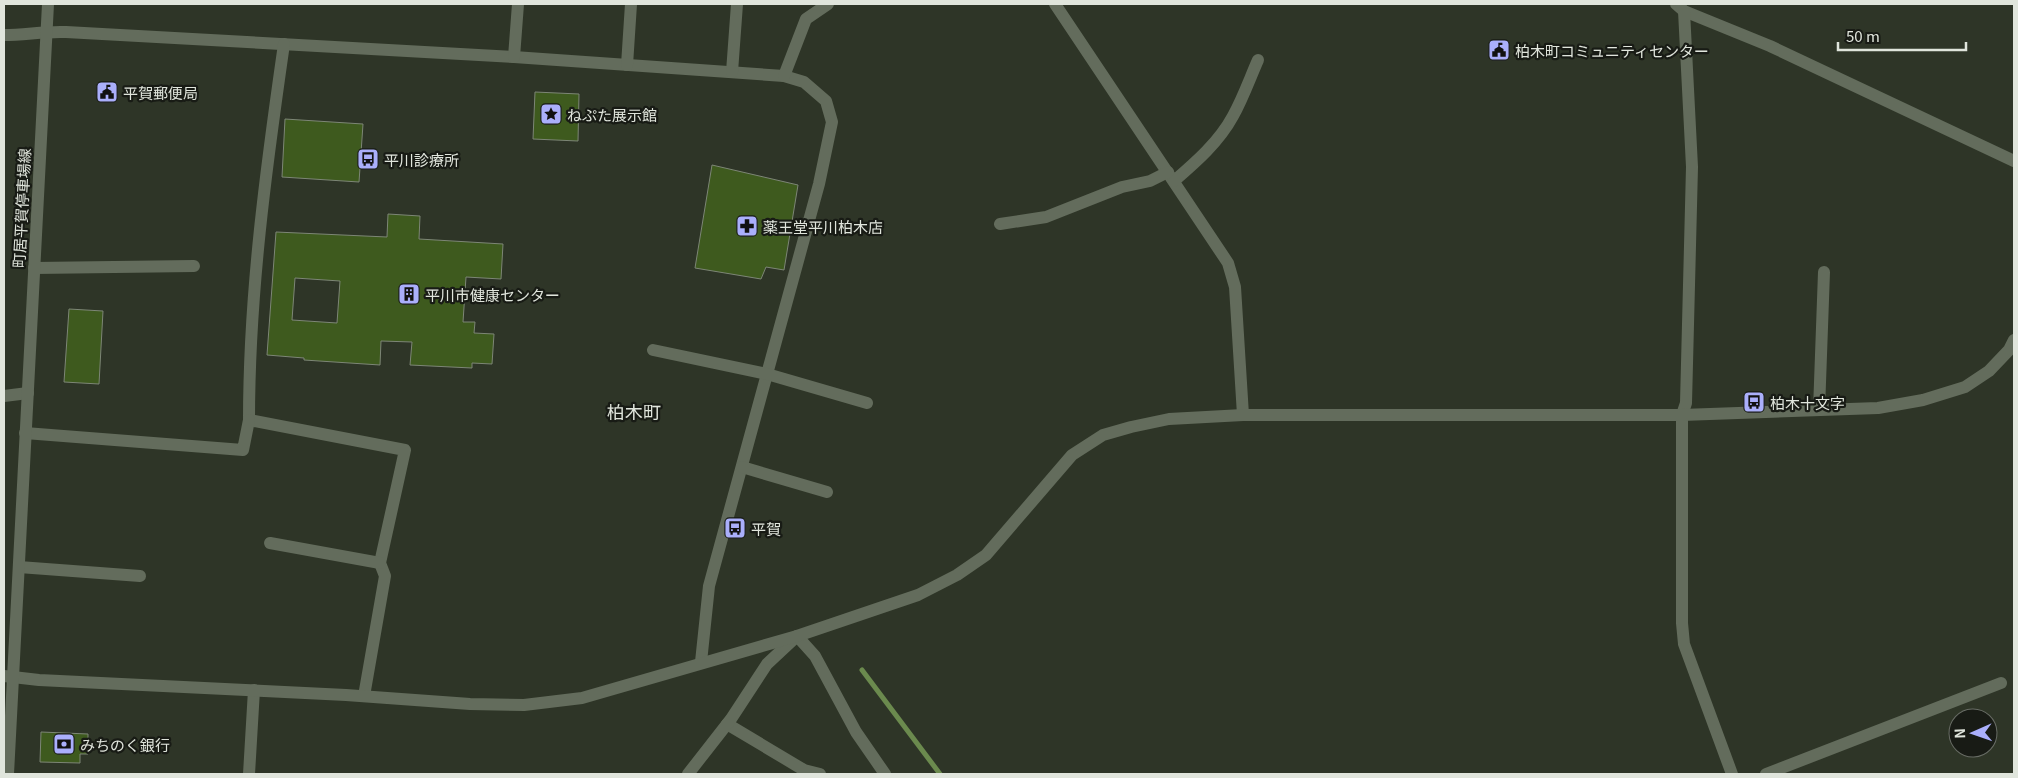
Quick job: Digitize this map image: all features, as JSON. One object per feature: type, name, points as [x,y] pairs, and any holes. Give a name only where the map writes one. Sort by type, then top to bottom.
[{"type":"street","name":"町居平賀停車場線","points":[[8,774],[8,676],[19,567],[48,4]]},
{"type":"street","points":[[514,57],[518,4]]},
{"type":"street","points":[[627,65],[631,4]]},
{"type":"street","points":[[732,72],[737,4]]},
{"type":"street","points":[[784,76],[806,19],[828,4]]},
{"type":"street","points":[[1055,4],[1228,263],[1235,287],[1243,415]]},
{"type":"street","points":[[1732,774],[1684,644],[1682,623],[1682,415],[1686,403],[1692,167],[1680,7],[1770,46],[2014,161]]},
{"type":"street","points":[[4,35],[27,35],[46,31],[514,57],[784,76],[804,82],[826,101],[832,122],[819,184],[709,586],[701,662]]},
{"type":"street","points":[[25,433],[243,450],[249,420],[249,362],[262,206],[284,44]]},
{"type":"street","points":[[1000,224],[1046,217],[1122,187],[1171,177],[1196,163],[1216,141],[1229,122],[1258,60]]},
{"type":"street","points":[[34,268],[194,266]]},
{"type":"street","points":[[1818,410],[1824,272]]},
{"type":"street","points":[[8,676],[39,680],[364,696],[470,704],[524,705],[582,698],[796,636],[918,595],[986,556],[1072,456],[1103,435],[1131,427],[1169,419],[1243,415],[1682,415],[1878,408],[1923,400],[1965,387],[1989,371],[2009,350],[2014,340]]},
{"type":"street","points":[[653,350],[767,374],[867,403]]},
{"type":"street","points":[[4,396],[28,393]]},
{"type":"street","points":[[249,420],[405,450],[380,563],[385,576],[364,696]]},
{"type":"street","points":[[742,467],[827,492]]},
{"type":"street","points":[[270,543],[380,563]]},
{"type":"street","points":[[19,567],[140,576]]},
{"type":"street","points":[[688,774],[727,724],[767,664],[796,636]]},
{"type":"street","points":[[796,636],[815,656],[856,732],[884,774]]},
{"type":"street","points":[[1766,774],[2001,683]]},
{"type":"street","points":[[249,774],[254,690]]},
{"type":"street","points":[[727,724],[804,770],[820,774]]},
{"type":"building","points":[[535,92],[579,94],[578,141],[533,139]]},
{"type":"building","points":[[285,119],[363,124],[359,182],[282,177]]},
{"type":"building","name":"薬王堂平川柏木店","points":[[712,165],[798,185],[784,270],[766,267],[761,279],[695,268]]},
{"type":"building","name":"平川市健康センター","points":[[388,214],[420,216],[419,239],[503,244],[501,279],[466,277],[463,322],[475,322],[474,333],[494,334],[492,364],[472,363],[472,368],[410,365],[412,342],[381,341],[380,365],[304,360],[304,358],[267,355],[276,232],[387,237]],"holes":[[[295,278],[340,281],[337,323],[292,320]]]},
{"type":"building","points":[[69,309],[103,311],[99,384],[64,382]]},
{"type":"building","name":"みちのく銀行","points":[[41,732],[88,734],[88,754],[80,754],[80,763],[40,762]]},
{"type":"waterway","points":[[862,670],[940,774]]},
{"type":"place","name":"柏木町コミュニティセンター","points":[[1499,50]]},
{"type":"place","name":"平賀郵便局","points":[[107,92]]},
{"type":"place","name":"ねぷた展示館","points":[[551,114]]},
{"type":"place","name":"平川診療所","points":[[368,159]]},
{"type":"place","name":"薬王堂平川柏木店","points":[[747,226]]},
{"type":"place","name":"平川市健康センター","points":[[409,294]]},
{"type":"place","name":"柏木十文字","points":[[1754,402]]},
{"type":"place","name":"平賀","points":[[735,528]]},
{"type":"place","name":"みちのく銀行","points":[[64,744]]},
{"type":"district","name":"柏木町","points":[[634,411]]}]
